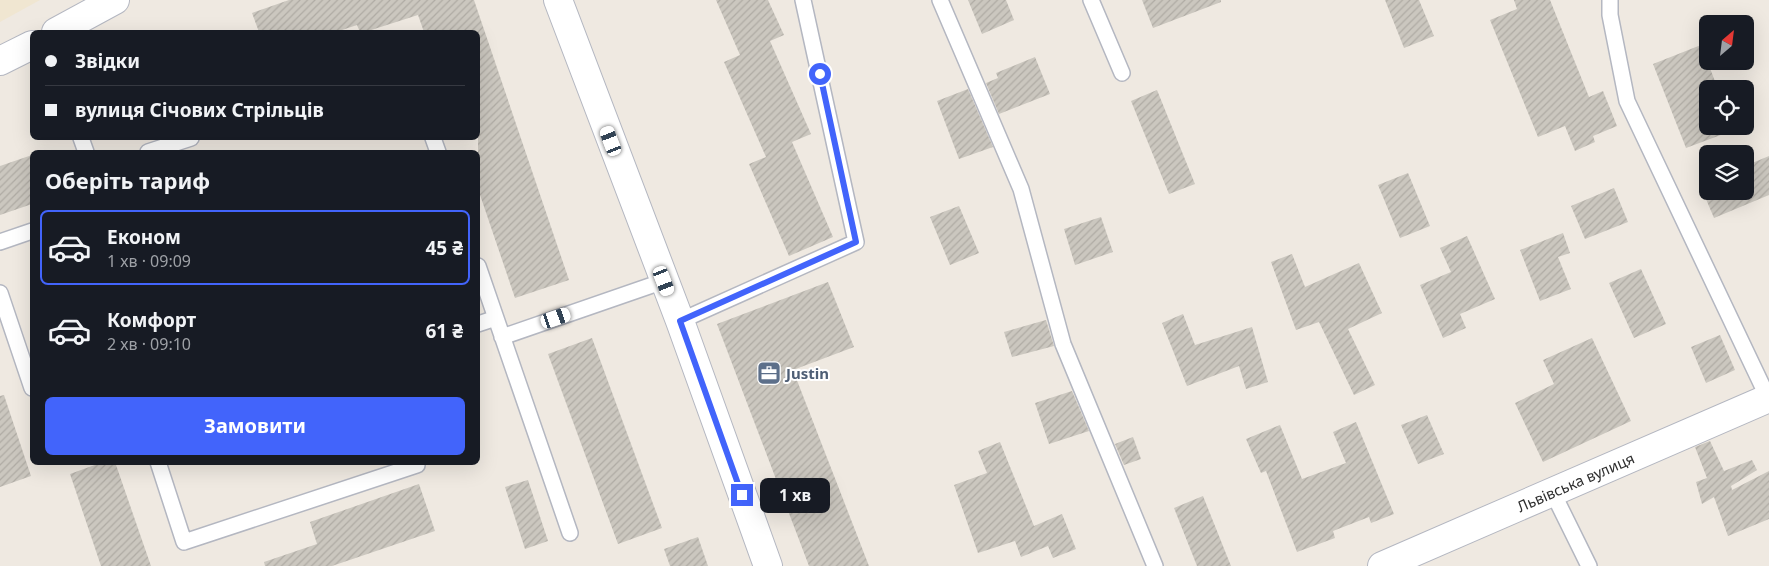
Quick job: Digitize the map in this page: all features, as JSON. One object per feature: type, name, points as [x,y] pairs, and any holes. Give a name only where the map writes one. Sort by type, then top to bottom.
[{"type":"street","points":[[60,30],[115,0]]},
{"type":"street","points":[[558,0],[680,321],[768,566]]},
{"type":"street","points":[[0,61],[30,46]]},
{"type":"street","name":"Львівська вулиця","points":[[1382,566],[1768,398]]},
{"type":"lane","points":[[680,321],[856,242],[803,0]]},
{"type":"lane","points":[[940,0],[1021,189],[1064,344],[1155,566]]},
{"type":"lane","points":[[1092,0],[1122,73]]},
{"type":"lane","points":[[1610,0],[1610,15],[1627,101],[1768,398]]},
{"type":"lane","points":[[154,150],[186,140]]},
{"type":"lane","points":[[0,242],[30,232]]},
{"type":"lane","points":[[480,272],[570,533]]},
{"type":"lane","points":[[502,337],[664,281]]},
{"type":"lane","points":[[0,293],[30,382]]},
{"type":"lane","points":[[480,323],[496,318]]},
{"type":"lane","points":[[159,465],[184,542],[417,465]]},
{"type":"lane","points":[[1552,491],[1589,566]]},
{"type":"shaded area","points":[[0,0],[40,0],[0,22]]},
{"type":"building","points":[[289,0],[474,0],[569,280],[515,298],[480,195],[480,150],[478,150],[478,140],[480,140],[480,30],[423,30],[418,15],[371,30],[359,30],[357,25],[342,30],[258,30],[252,13]]},
{"type":"building","points":[[716,0],[768,0],[784,35],[770,41],[811,134],[792,142],[833,237],[789,256],[749,164],[766,157],[724,62],[740,55]]},
{"type":"building","points":[[968,0],[1006,0],[1014,20],[982,34]]},
{"type":"building","points":[[1142,0],[1221,0],[1221,2],[1153,28]]},
{"type":"building","points":[[1385,0],[1419,0],[1434,36],[1404,48]]},
{"type":"building","points":[[1514,0],[1550,0],[1589,97],[1603,91],[1617,126],[1593,136],[1595,142],[1575,151],[1565,126],[1538,137],[1490,20],[1517,9]]},
{"type":"building","points":[[1699,46],[1699,70],[1711,70],[1715,80],[1699,80],[1699,135],[1721,135],[1686,148],[1653,64]]},
{"type":"building","points":[[1035,57],[1050,94],[999,114],[986,83],[998,78],[996,73]]},
{"type":"building","points":[[968,89],[993,147],[959,159],[937,101]]},
{"type":"building","points":[[1157,90],[1195,184],[1169,194],[1131,101]]},
{"type":"building","points":[[30,156],[30,205],[0,215],[0,166]]},
{"type":"building","points":[[1769,156],[1769,195],[1714,218],[1706,200],[1754,200],[1754,162]]},
{"type":"building","points":[[1408,173],[1430,226],[1400,238],[1378,185]]},
{"type":"building","points":[[1614,188],[1628,222],[1585,239],[1571,206]]},
{"type":"building","points":[[959,206],[979,253],[950,265],[930,217]]},
{"type":"building","points":[[1101,217],[1113,252],[1075,265],[1064,229]]},
{"type":"building","points":[[1563,233],[1570,253],[1558,257],[1571,289],[1540,301],[1520,250]]},
{"type":"building","points":[[1467,236],[1495,299],[1460,314],[1466,328],[1443,338],[1420,285],[1451,272],[1440,248]]},
{"type":"building","points":[[1292,254],[1305,287],[1359,263],[1382,313],[1348,329],[1375,385],[1354,395],[1319,322],[1296,330],[1271,262]]},
{"type":"building","points":[[1641,269],[1666,324],[1634,338],[1609,283]]},
{"type":"building","points":[[828,282],[854,347],[793,370],[869,566],[809,566],[717,324]]},
{"type":"building","points":[[1183,314],[1195,345],[1252,327],[1268,382],[1246,389],[1239,366],[1187,386],[1162,323]]},
{"type":"building","points":[[1046,320],[1054,346],[1012,357],[1004,332]]},
{"type":"building","points":[[1720,335],[1735,370],[1706,383],[1691,347]]},
{"type":"building","points":[[592,338],[662,528],[618,544],[548,354]]},
{"type":"building","points":[[1592,338],[1631,421],[1543,462],[1515,403],[1554,384],[1543,360]]},
{"type":"building","points":[[1072,391],[1089,431],[1049,444],[1035,403]]},
{"type":"building","points":[[4,395],[31,476],[0,487],[0,396]]},
{"type":"building","points":[[1427,415],[1444,454],[1418,464],[1401,425]]},
{"type":"building","points":[[1356,422],[1394,514],[1371,523],[1369,517],[1333,531],[1335,538],[1297,552],[1266,471],[1261,473],[1246,439],[1280,425],[1302,479],[1346,463],[1333,432]]},
{"type":"building","points":[[1133,437],[1141,459],[1124,465],[1115,444]]},
{"type":"building","points":[[1710,441],[1724,471],[1752,460],[1757,470],[1731,486],[1732,490],[1769,471],[1769,519],[1728,536],[1714,497],[1702,504],[1696,482],[1707,478],[1695,447]]},
{"type":"building","points":[[1000,442],[1034,526],[1062,514],[1076,549],[1053,558],[1048,546],[1021,557],[1015,541],[978,553],[954,485],[987,473],[978,451]]},
{"type":"building","points":[[95,465],[116,465],[151,566],[101,566],[70,474]]},
{"type":"building","points":[[528,480],[548,541],[525,549],[505,487]]},
{"type":"building","points":[[419,484],[435,531],[332,566],[265,566],[264,562],[317,544],[310,522]]},
{"type":"building","points":[[1203,496],[1231,566],[1197,566],[1174,508]]},
{"type":"building","points":[[698,537],[708,566],[670,566],[664,549]]},
{"type":"place","name":"Justin","points":[[769,373]]},
{"type":"route","points":[[742,495],[680,321],[856,242],[820,74]]}]
